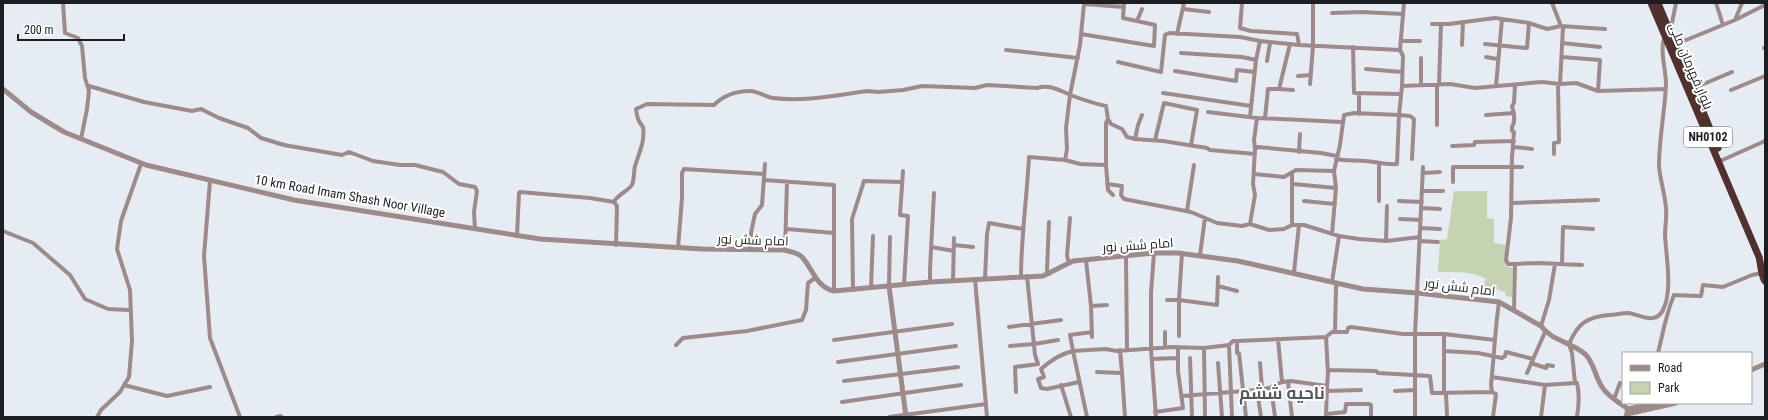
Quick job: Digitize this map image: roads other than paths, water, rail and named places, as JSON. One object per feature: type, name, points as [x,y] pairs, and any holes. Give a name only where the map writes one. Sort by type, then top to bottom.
[{"type":"highway","name":"بلوار قهرمان ملی","points":[[1651,3],[1665,36],[1672,46],[1694,88],[1720,161],[1765,258]]},
{"type":"highway","name":"بلوار قهرمان ملی","points":[[1658,3],[1667,25],[1672,46],[1759,257],[1763,271]]},
{"type":"highway","name":"NH0102","points":[[1763,271],[1765,281]]},
{"type":"street","points":[[64,3],[65,33],[78,38],[82,46],[86,78],[89,86],[87,109],[81,139]]},
{"type":"street","points":[[1177,34],[1184,3]]},
{"type":"street","points":[[1242,3],[1240,28],[1251,31],[1297,34],[1299,45]]},
{"type":"street","points":[[1310,84],[1313,46],[1313,3]]},
{"type":"street","points":[[1255,149],[1258,147],[1321,153],[1336,158],[1379,163],[1382,165],[1397,164],[1403,56],[1400,50],[1404,3]]},
{"type":"street","points":[[1552,3],[1562,27],[1562,57],[1559,84],[1559,142],[1554,143],[1554,154]]},
{"type":"street","points":[[1667,25],[1672,24],[1676,3]]},
{"type":"street","points":[[1716,3],[1723,25]]},
{"type":"street","points":[[1735,20],[1742,3]]},
{"type":"street","points":[[1064,160],[1067,149],[1066,128],[1070,95],[1078,58],[1084,4],[1124,5],[1123,18],[1155,25],[1154,46],[1081,34]]},
{"type":"street","points":[[1672,46],[1735,20],[1765,5]]},
{"type":"street","points":[[1137,21],[1142,9]]},
{"type":"street","points":[[1183,9],[1209,12]]},
{"type":"street","points":[[1332,13],[1361,12],[1403,14]]},
{"type":"street","points":[[1432,24],[1494,18],[1529,23],[1547,29],[1562,27],[1605,29]]},
{"type":"street","points":[[1496,86],[1497,59],[1500,46],[1502,19]]},
{"type":"street","points":[[1462,45],[1463,22]]},
{"type":"street","points":[[1485,44],[1527,48],[1529,23]]},
{"type":"street","points":[[1437,126],[1441,24]]},
{"type":"street","points":[[1118,62],[1161,72],[1165,34],[1240,38],[1270,43],[1313,46],[1400,50]]},
{"type":"street","points":[[1577,417],[1580,400],[1577,383],[1575,383],[1572,353],[1569,344],[1573,333],[1581,324],[1595,316],[1629,313],[1644,318],[1652,318],[1659,315],[1663,310],[1669,272],[1665,234],[1667,210],[1660,166],[1660,136],[1666,90],[1662,48],[1665,36]]},
{"type":"street","points":[[1250,117],[1256,60],[1260,41]]},
{"type":"street","points":[[1401,41],[1420,41]]},
{"type":"street","points":[[1267,62],[1270,43]]},
{"type":"street","points":[[1562,43],[1600,47]]},
{"type":"street","points":[[1279,89],[1290,44]]},
{"type":"street","points":[[1353,47],[1354,93],[1400,94]]},
{"type":"street","points":[[1006,50],[1078,58]]},
{"type":"street","points":[[1181,53],[1242,57],[1256,60]]},
{"type":"street","points":[[1486,57],[1497,59]]},
{"type":"street","points":[[1562,57],[1600,60],[1598,91]]},
{"type":"street","points":[[1421,58],[1421,84]]},
{"type":"street","points":[[1366,68],[1402,72]]},
{"type":"street","points":[[1176,71],[1236,81],[1237,70],[1255,72]]},
{"type":"street","points":[[1694,88],[1732,72]]},
{"type":"street","points":[[1298,76],[1311,76]]},
{"type":"street","points":[[1731,90],[1765,76]]},
{"type":"street","points":[[1402,86],[1421,84],[1450,84],[1475,88],[1542,82],[1559,84],[1576,83],[1598,91],[1666,90]]},
{"type":"street","points":[[1515,85],[1514,103],[1512,106],[1514,113],[1514,125],[1512,127],[1514,132],[1512,203],[1506,260],[1508,264],[1538,262],[1582,265]]},
{"type":"street","points":[[89,86],[144,102],[192,111],[201,109],[219,118],[248,128],[261,138],[284,145],[342,155],[349,152],[373,161],[400,165],[415,165],[443,172],[458,184],[464,183],[475,187],[477,191],[474,212],[475,229]]},
{"type":"street","points":[[614,202],[619,195],[631,186],[634,180],[635,164],[642,147],[644,133],[643,127],[639,122],[636,109],[647,104],[714,105],[723,97],[736,92],[752,90],[772,98],[797,99],[868,90],[878,92],[903,90],[922,86],[975,88],[986,86],[1036,88],[1043,86],[1054,87],[1070,95],[1106,106],[1108,119],[1111,124],[1122,129],[1127,137],[1191,145],[1210,150],[1255,154]]},
{"type":"street","name":"10 km Road Imam Shash Noor Village","points":[[3,89],[31,112],[64,132],[142,164],[294,200],[517,236],[617,245]]},
{"type":"street","points":[[1265,118],[1268,89],[1293,90]]},
{"type":"street","points":[[1163,93],[1251,106]]},
{"type":"street","points":[[1359,93],[1359,114]]},
{"type":"street","points":[[1155,140],[1164,103],[1197,110],[1191,145]]},
{"type":"street","points":[[1208,112],[1257,118],[1342,122]]},
{"type":"street","points":[[1486,115],[1514,113]]},
{"type":"street","points":[[1332,234],[1336,188],[1334,171],[1340,145],[1344,115],[1359,114],[1410,116],[1414,119],[1412,159]]},
{"type":"street","points":[[1135,139],[1142,115]]},
{"type":"street","points":[[1250,224],[1255,195],[1254,140],[1257,118]]},
{"type":"street","points":[[1108,119],[1106,123],[1107,184],[1108,190],[1113,195]]},
{"type":"street","points":[[1299,152],[1300,134]]},
{"type":"street","points":[[1452,146],[1474,145],[1475,142],[1514,141]]},
{"type":"street","points":[[1720,161],[1765,141]]},
{"type":"street","points":[[1514,147],[1532,148]]},
{"type":"street","points":[[1021,277],[1021,248],[1029,158],[1064,160],[1080,164],[1106,165]]},
{"type":"street","points":[[1378,201],[1379,163]]},
{"type":"street","points":[[97,417],[129,377],[132,341],[129,310],[130,290],[117,249],[121,221],[142,164]]},
{"type":"street","points":[[750,250],[751,233],[755,214],[762,205],[765,164]]},
{"type":"street","points":[[1187,212],[1194,165]]},
{"type":"street","points":[[1415,417],[1416,293],[1421,228],[1423,167]]},
{"type":"street","points":[[1453,182],[1453,167],[1522,167]]},
{"type":"street","points":[[678,248],[682,198],[682,173],[684,169],[764,173]]},
{"type":"street","points":[[903,170],[900,215],[908,216],[904,284]]},
{"type":"street","points":[[1254,174],[1284,177],[1296,170],[1334,171]]},
{"type":"street","points":[[1423,173],[1440,172]]},
{"type":"street","points":[[1292,173],[1292,225]]},
{"type":"street","points":[[764,180],[834,185],[834,291]]},
{"type":"street","points":[[210,181],[204,256],[210,338],[240,417]]},
{"type":"street","points":[[854,290],[852,219],[864,181],[902,182]]},
{"type":"street","points":[[785,250],[787,229],[787,182]]},
{"type":"street","points":[[1107,184],[1122,186],[1121,195],[1124,199],[1187,212],[1217,223],[1242,226],[1250,224],[1269,230],[1284,229],[1292,225],[1304,225],[1339,236],[1386,241],[1420,239],[1438,242]]},
{"type":"street","points":[[1293,184],[1336,188]]},
{"type":"street","points":[[1422,191],[1443,191]]},
{"type":"street","points":[[517,236],[519,221],[518,193],[590,198],[614,202],[617,206],[617,245]]},
{"type":"street","points":[[930,282],[934,193]]},
{"type":"street","points":[[1512,203],[1598,200]]},
{"type":"street","points":[[1304,201],[1335,204]]},
{"type":"street","points":[[1399,201],[1422,202]]},
{"type":"street","points":[[1386,241],[1387,206]]},
{"type":"street","points":[[1422,208],[1440,209]]},
{"type":"street","points":[[1069,264],[1067,256],[1070,218]]},
{"type":"street","points":[[1200,255],[1205,218]]},
{"type":"street","points":[[1400,219],[1421,220]]},
{"type":"street","points":[[1049,222],[1047,270],[1049,274]]},
{"type":"street","points":[[985,279],[987,234],[990,223],[1023,229]]},
{"type":"street","points":[[1294,272],[1299,225]]},
{"type":"street","points":[[1562,264],[1563,227],[1593,229]]},
{"type":"street","points":[[1421,228],[1440,229]]},
{"type":"street","points":[[787,229],[834,233]]},
{"type":"street","points":[[3,231],[33,243],[70,275],[85,299],[108,309],[129,310]]},
{"type":"street","points":[[871,288],[873,236]]},
{"type":"street","points":[[1332,282],[1339,236]]},
{"type":"street","points":[[890,237],[889,286],[906,416]]},
{"type":"street","points":[[953,280],[954,238]]},
{"type":"street","name":"امام شش نور","points":[[617,245],[785,250],[794,252],[802,257],[815,278],[823,286],[834,291],[953,280],[1043,276],[1069,264],[1086,260],[1154,253],[1182,253],[1294,272],[1363,289],[1499,302],[1541,326],[1545,332],[1569,344],[1586,355],[1601,386],[1607,394],[1627,413]]},
{"type":"street","points":[[954,245],[973,247]]},
{"type":"street","points":[[931,248],[954,251]]},
{"type":"street","points":[[1154,253],[1151,293],[1151,349],[1156,417]]},
{"type":"street","points":[[1179,336],[1179,300],[1182,253]]},
{"type":"street","points":[[1126,257],[1127,350]]},
{"type":"street","points":[[1086,260],[1091,306],[1092,335],[1070,335],[1087,417]]},
{"type":"street","points":[[1514,310],[1516,264]]},
{"type":"street","points":[[1541,326],[1549,300],[1555,264]]},
{"type":"street","points":[[1666,295],[1701,296],[1703,285],[1723,287],[1763,271]]},
{"type":"street","points":[[1016,392],[1015,367],[1038,364],[1035,355],[1031,324],[1027,276]]},
{"type":"street","points":[[1167,300],[1217,305],[1218,277]]},
{"type":"street","points":[[676,345],[683,338],[747,331],[802,320],[806,310],[808,283],[815,278]]},
{"type":"street","points":[[975,279],[987,417]]},
{"type":"street","points":[[1335,332],[1336,287],[1338,283]]},
{"type":"street","points":[[1218,286],[1237,291]]},
{"type":"street","points":[[1658,352],[1666,323],[1666,315],[1674,295]]},
{"type":"street","points":[[1492,392],[1499,302]]},
{"type":"street","points":[[1091,306],[1107,305]]},
{"type":"street","points":[[1008,327],[1061,320]]},
{"type":"street","points":[[834,340],[952,324]]},
{"type":"street","points":[[1079,382],[1047,389],[1041,388],[1038,379],[1044,377],[1041,369],[1062,353],[1074,350],[1127,350],[1165,347],[1204,348],[1228,345],[1237,340],[1326,337],[1330,333],[1345,333],[1348,328],[1351,327],[1415,334],[1444,334],[1495,340]]},
{"type":"street","points":[[1165,332],[1165,347]]},
{"type":"street","points":[[1527,373],[1545,332]]},
{"type":"street","points":[[1444,334],[1444,393],[1446,394],[1447,415]]},
{"type":"street","points":[[1326,337],[1328,370],[1326,416],[1345,412],[1346,404],[1369,404],[1371,405],[1371,417]]},
{"type":"street","points":[[1278,339],[1282,382]]},
{"type":"street","points":[[1010,346],[1058,340]]},
{"type":"street","points":[[1237,340],[1237,353],[1240,354],[1242,391],[1246,417]]},
{"type":"street","points":[[1228,345],[1232,393],[1232,417]]},
{"type":"street","points":[[838,362],[956,346]]},
{"type":"street","points":[[1155,412],[1183,408],[1178,371],[1178,347]]},
{"type":"street","points":[[1204,348],[1205,417]]},
{"type":"street","points":[[1120,350],[1125,417]]},
{"type":"street","points":[[1444,351],[1502,358],[1505,356],[1506,352],[1532,361],[1546,368],[1547,365],[1553,366]]},
{"type":"street","points":[[1152,359],[1178,358]]},
{"type":"street","points":[[1190,358],[1192,417]]},
{"type":"street","points":[[1218,363],[1219,393],[1221,393],[1222,417]]},
{"type":"street","points":[[1260,363],[1261,417]]},
{"type":"street","points":[[1752,370],[1765,364]]},
{"type":"street","points":[[844,381],[958,366]]},
{"type":"street","points":[[1328,370],[1376,371],[1378,373],[1430,376],[1432,393],[1446,394],[1492,392],[1496,394],[1493,417]]},
{"type":"street","points":[[1096,372],[1122,373]]},
{"type":"street","points":[[1492,377],[1545,385],[1575,383]]},
{"type":"street","points":[[1182,396],[1232,393],[1271,387],[1282,382],[1327,386]]},
{"type":"street","points":[[1288,382],[1292,417]]},
{"type":"street","points":[[1614,399],[1620,383],[1622,383]]},
{"type":"street","points":[[124,385],[167,396],[210,387]]},
{"type":"street","points":[[842,402],[961,385]]},
{"type":"street","points":[[1061,385],[1071,417]]},
{"type":"street","points":[[1541,417],[1545,385]]},
{"type":"street","points":[[1271,387],[1275,417]]},
{"type":"street","points":[[1326,391],[1361,390]]},
{"type":"street","points":[[1395,391],[1415,390]]},
{"type":"street","points":[[889,417],[906,416],[986,404]]},
{"type":"street","points":[[1627,413],[1653,404]]},
{"type":"street","points":[[1627,413],[1671,404]]},
{"type":"district","name":"ناحیه ششم","points":[[1282,393]]}]
